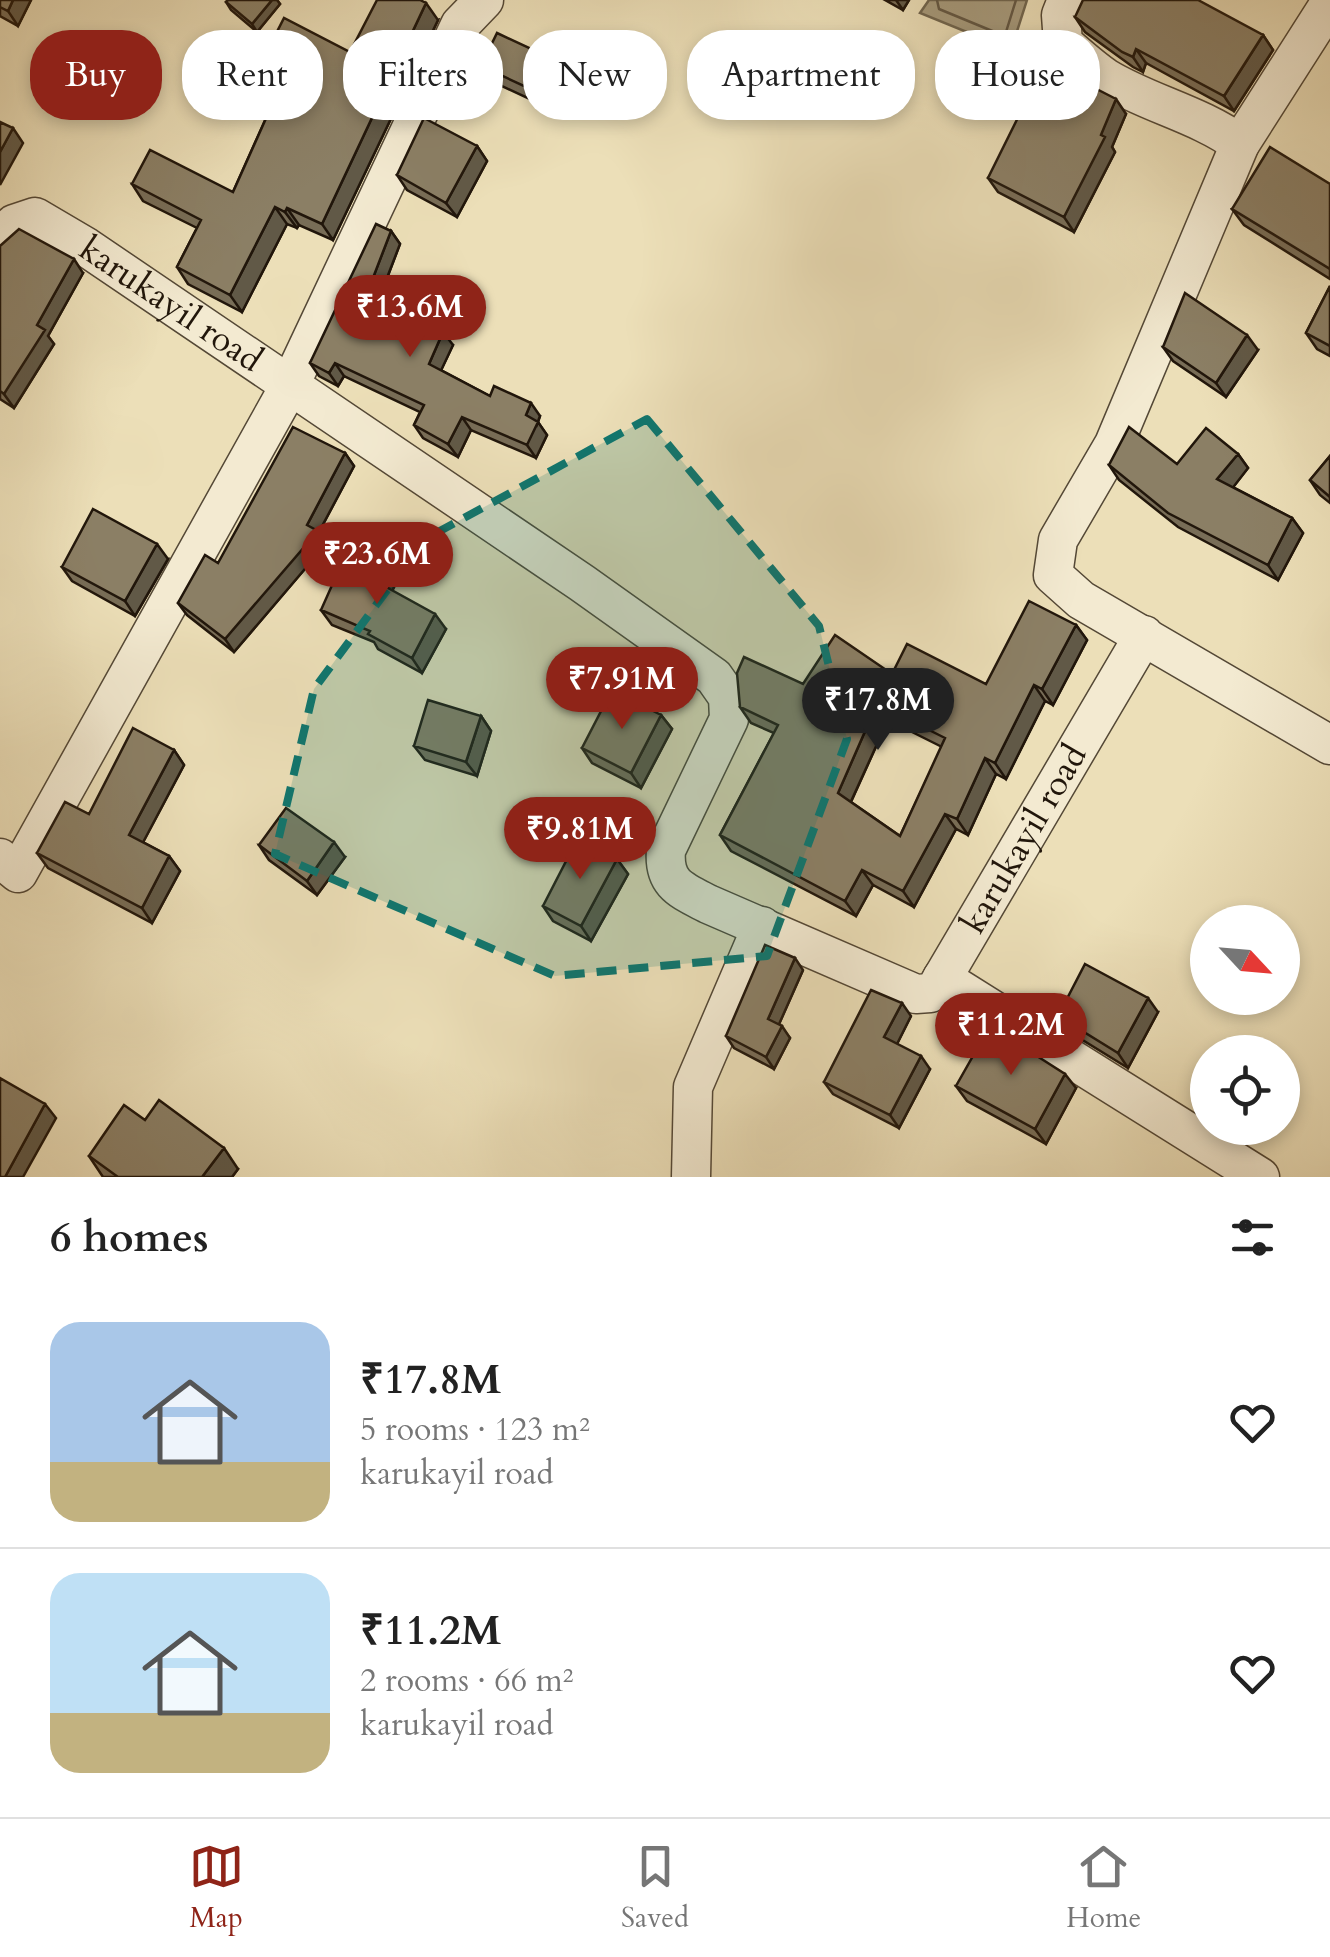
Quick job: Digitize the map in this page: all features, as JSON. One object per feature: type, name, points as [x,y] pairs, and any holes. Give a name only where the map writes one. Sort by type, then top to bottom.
[{"type":"street","points":[[0,858],[18,873],[290,384],[460,25],[484,0]]},
{"type":"street","points":[[1067,0],[1060,15],[1063,42],[1075,53],[1104,77],[1219,129],[1240,144]]},
{"type":"street","points":[[1330,3],[1240,144],[1114,444],[1058,540],[1053,576],[1081,600],[1330,745]]},
{"type":"street","name":"karukayil road","points":[[0,240],[14,224],[35,217],[290,384],[714,678],[728,696],[729,719],[666,850],[665,866],[670,879],[684,892],[916,994],[930,993],[942,978],[1144,635]]},
{"type":"street","points":[[691,1177],[694,1088],[762,926]]},
{"type":"street","points":[[942,978],[1260,1177]]},
{"type":"highlighted area","points":[[647,419],[819,626],[847,739],[767,956],[555,976],[275,854],[314,689],[425,539]]},
{"type":"water","points":[[929,0],[1027,0],[1017,30],[962,30],[920,13]]},
{"type":"building","points":[[0,0],[13,0],[8,11],[0,7]]},
{"type":"building","points":[[228,0],[272,0],[252,24]]},
{"type":"building","points":[[377,0],[426,3],[413,30],[361,30]]},
{"type":"building","points":[[1083,0],[1198,0],[1263,35],[1224,96],[1136,49],[1133,57],[1122,52],[1100,36],[1100,30],[1092,30],[1075,17]]},
{"type":"building","points":[[284,18],[307,30],[278,30]]},
{"type":"building","points":[[503,36],[523,45],[523,85],[503,76]]},
{"type":"building","points":[[323,38],[343,48],[343,120],[371,120],[322,224],[287,208],[285,212],[275,207],[230,295],[177,267],[201,220],[132,184],[150,150],[233,192],[265,120],[323,120]]},
{"type":"building","points":[[1100,91],[1116,99],[1101,135],[1105,137],[1064,217],[988,178],[1017,120],[1100,120]]},
{"type":"building","points":[[423,120],[477,146],[446,203],[397,175]]},
{"type":"building","points":[[0,122],[13,128],[0,152]]},
{"type":"building","points":[[1270,147],[1330,184],[1330,269],[1232,209]]},
{"type":"building","points":[[376,224],[391,231],[366,296],[443,332],[429,364],[490,396],[494,386],[531,403],[526,415],[538,422],[527,445],[462,417],[448,444],[414,425],[424,405],[335,363],[329,373],[310,363]]},
{"type":"building","points":[[19,229],[74,259],[37,325],[45,330],[4,394],[0,391],[0,246]]},
{"type":"building","points":[[1330,286],[1330,346],[1306,333]]},
{"type":"building","points":[[1185,293],[1247,335],[1216,383],[1163,347]]},
{"type":"building","points":[[293,427],[345,453],[307,525],[318,531],[225,639],[178,603],[205,555],[218,563]]},
{"type":"building","points":[[1129,427],[1177,464],[1206,428],[1238,454],[1217,479],[1292,518],[1268,565],[1168,513],[1109,465]]},
{"type":"building","points":[[1330,456],[1330,497],[1310,480]]},
{"type":"building","points":[[93,509],[157,544],[125,601],[62,567]]},
{"type":"building","points":[[345,556],[384,572],[379,583],[435,614],[412,658],[368,634],[370,631],[321,610]]},
{"type":"building","points":[[1029,601],[1076,625],[1042,689],[1034,685],[995,763],[985,758],[957,819],[945,814],[903,891],[862,870],[845,901],[720,835],[778,725],[740,707],[737,673],[744,657],[803,684],[835,635],[892,674],[907,644],[986,684]],"holes":[[[877,704],[945,738],[900,836],[838,793]]]},
{"type":"building","points":[[612,690],[661,715],[631,773],[582,748]]},
{"type":"building","points":[[428,700],[481,716],[466,762],[414,746]]},
{"type":"building","points":[[133,728],[174,750],[129,835],[169,856],[142,908],[37,853],[65,802],[89,814]]},
{"type":"building","points":[[286,808],[334,842],[307,881],[259,845]]},
{"type":"building","points":[[578,838],[617,859],[581,926],[543,906]]},
{"type":"building","points":[[765,945],[795,958],[768,1019],[782,1026],[766,1057],[726,1036]]},
{"type":"building","points":[[1085,964],[1148,998],[1118,1053],[1058,1016]]},
{"type":"building","points":[[871,990],[902,1003],[884,1037],[921,1056],[890,1115],[824,1082]]},
{"type":"building","points":[[990,1026],[1065,1074],[1035,1129],[956,1086]]},
{"type":"building","points":[[0,1078],[45,1104],[5,1177],[0,1177]]},
{"type":"building","points":[[159,1100],[224,1148],[202,1177],[118,1177],[89,1156],[124,1105],[145,1120]]}]
